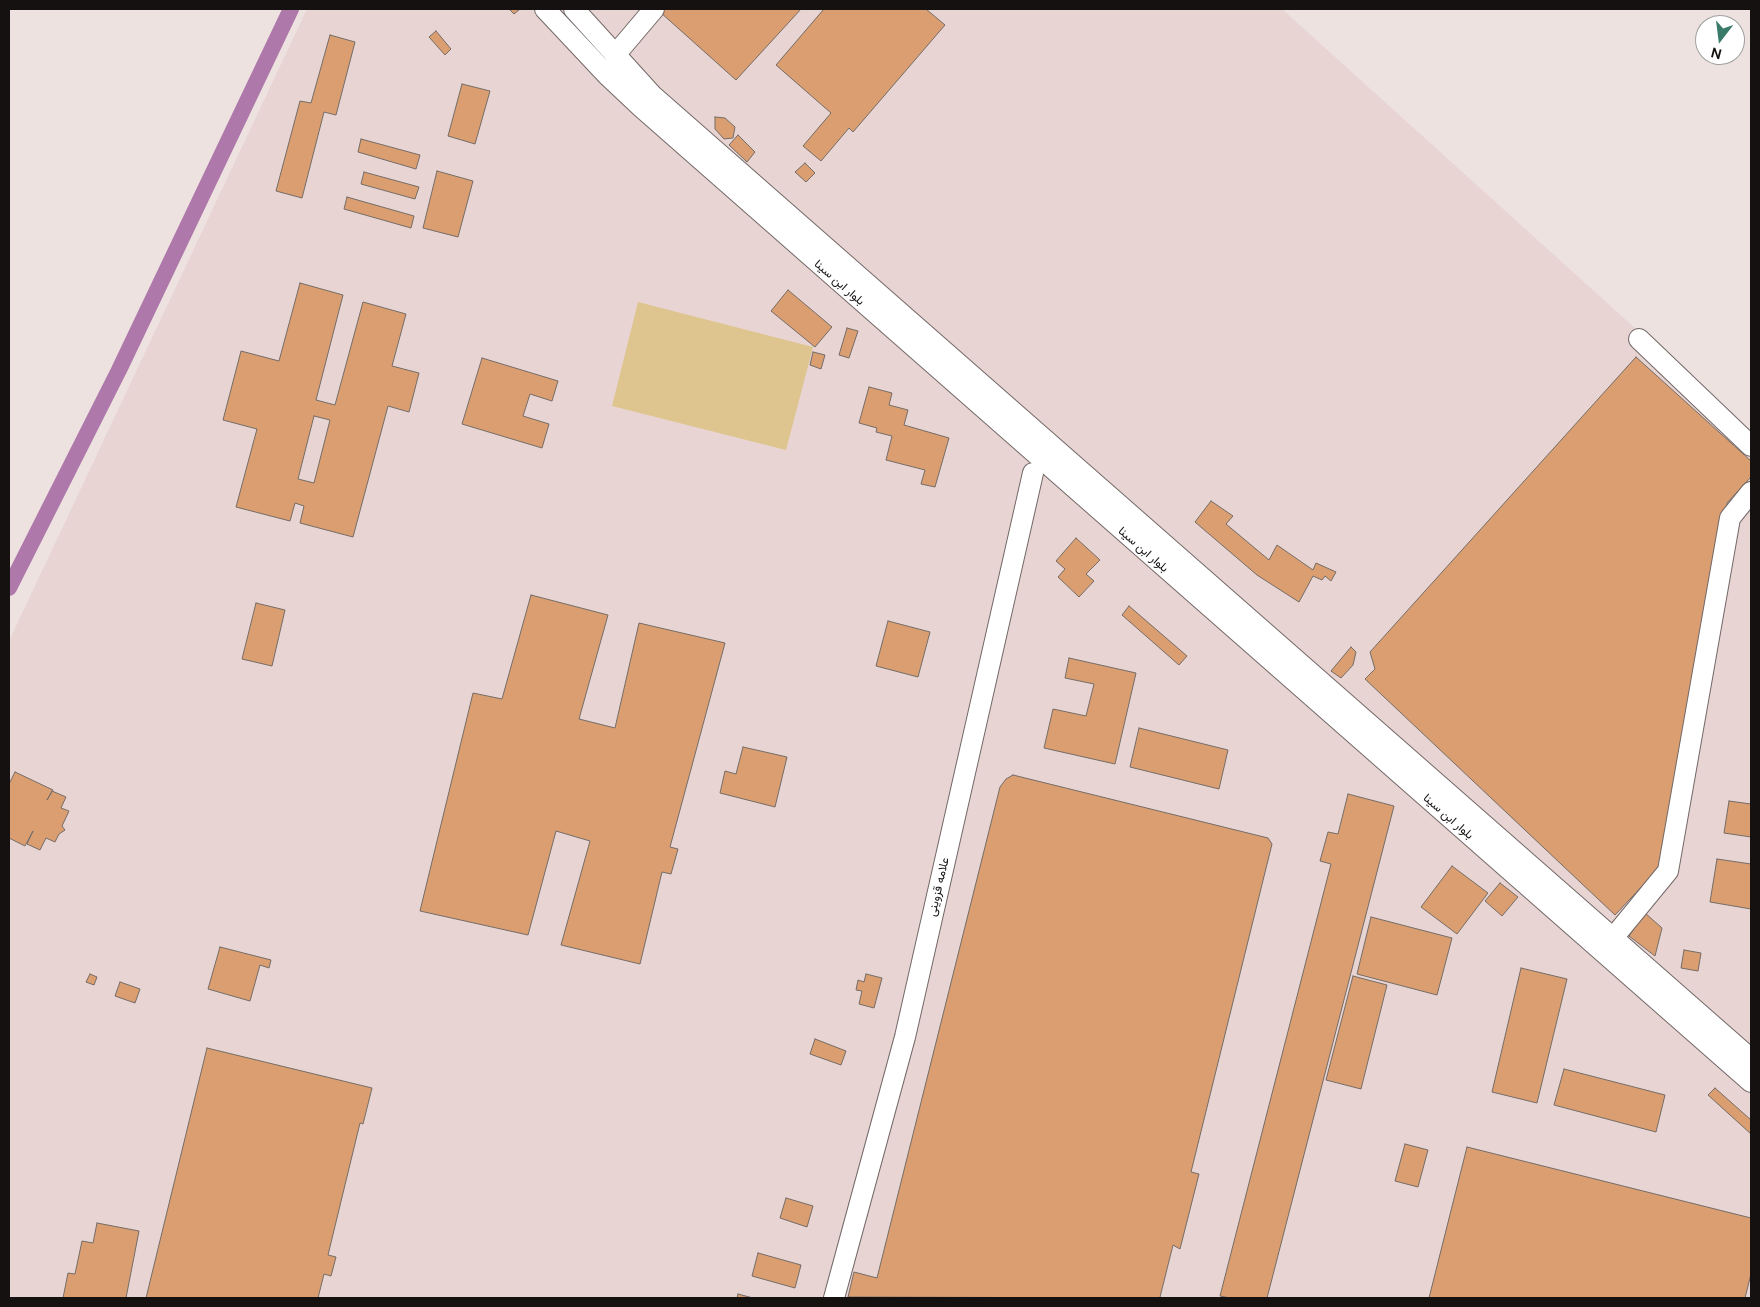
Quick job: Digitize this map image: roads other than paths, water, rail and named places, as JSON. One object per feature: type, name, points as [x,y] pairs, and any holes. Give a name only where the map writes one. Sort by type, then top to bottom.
[{"type":"street","name":"بلوار ابن سینا","points":[[545,9],[641,108],[1751,1082]]},
{"type":"street","name":"بلوار ابن سینا","points":[[574,9],[652,95],[1751,1059]]},
{"type":"street","points":[[615,55],[654,9]]},
{"type":"street","points":[[1639,339],[1751,446]]},
{"type":"street","name":"علامه قزوینی","points":[[834,1298],[905,1037],[1033,473]]},
{"type":"street","points":[[1613,938],[1668,871],[1730,518],[1751,492]]},
{"type":"waterway","points":[[9,588],[119,370],[291,9]]}]
